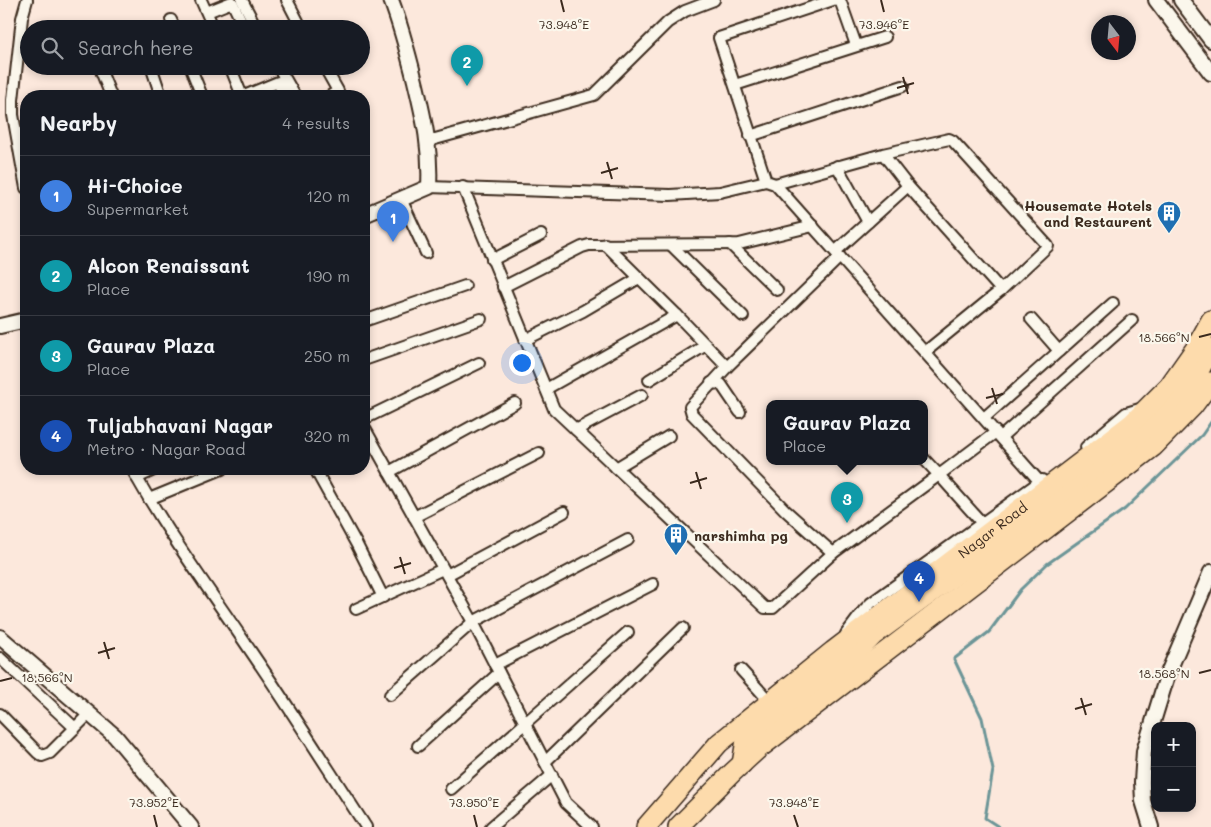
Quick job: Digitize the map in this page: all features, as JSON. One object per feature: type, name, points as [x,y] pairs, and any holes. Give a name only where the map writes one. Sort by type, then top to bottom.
[{"type":"highway","name":"Nagar Road","points":[[646,827],[719,743],[833,651],[1132,423],[1169,386],[1195,349],[1211,320]]},
{"type":"highway","points":[[737,768],[746,740],[853,656],[874,635],[1049,509],[1144,437],[1174,404],[1200,369],[1211,348]]},
{"type":"highway","points":[[678,827],[757,750],[1153,447],[1193,406],[1211,382]]},
{"type":"highway","points":[[711,752],[737,768]]},
{"type":"street","points":[[22,20],[27,0]]},
{"type":"street","points":[[202,0],[210,20]]},
{"type":"street","points":[[242,0],[252,20]]},
{"type":"street","points":[[287,0],[297,20]]},
{"type":"street","points":[[391,0],[406,43],[428,141],[429,187]]},
{"type":"street","points":[[428,141],[594,95],[668,22],[685,11],[714,0]]},
{"type":"street","points":[[833,0],[719,38],[750,136],[770,183],[813,226],[1040,482]]},
{"type":"street","points":[[840,0],[856,45]]},
{"type":"street","points":[[1156,0],[1211,73]]},
{"type":"street","points":[[1181,0],[1211,40]]},
{"type":"street","points":[[207,12],[232,2],[241,20]]},
{"type":"street","points":[[20,36],[13,116],[20,155]]},
{"type":"street","points":[[735,85],[885,37]]},
{"type":"street","points":[[102,75],[108,90]]},
{"type":"street","points":[[154,75],[159,90]]},
{"type":"street","points":[[194,75],[200,90]]},
{"type":"street","points":[[234,75],[240,90]]},
{"type":"street","points":[[283,75],[292,90]]},
{"type":"street","points":[[329,75],[337,90]]},
{"type":"street","points":[[258,90],[278,82],[281,90]]},
{"type":"street","points":[[750,136],[903,86]]},
{"type":"street","points":[[370,212],[429,187],[670,195],[720,192],[770,183],[944,139],[953,141],[1048,246],[1001,290],[925,352]]},
{"type":"street","points":[[882,154],[908,186],[1001,290]]},
{"type":"street","points":[[837,166],[868,222]]},
{"type":"street","points":[[833,553],[786,511],[692,414],[690,408],[711,383],[868,222],[908,186]]},
{"type":"street","points":[[463,187],[554,408],[765,608],[773,608],[833,553],[939,475],[999,435],[1132,320]]},
{"type":"street","points":[[401,199],[426,253]]},
{"type":"street","points":[[503,287],[582,247],[605,244],[739,244],[813,226]]},
{"type":"street","points":[[492,260],[541,234]]},
{"type":"street","points":[[605,244],[678,315],[727,367]]},
{"type":"street","points":[[730,244],[777,290]]},
{"type":"street","points":[[671,245],[743,316]]},
{"type":"street","points":[[525,340],[583,311],[639,278]]},
{"type":"street","points":[[370,319],[465,286]]},
{"type":"street","points":[[984,418],[1112,303]]},
{"type":"street","points":[[546,389],[678,315]]},
{"type":"street","points":[[370,358],[481,319]]},
{"type":"street","points":[[1031,319],[1058,351]]},
{"type":"street","points":[[0,326],[20,321]]},
{"type":"street","points":[[649,380],[706,345]]},
{"type":"street","points":[[370,417],[479,363]]},
{"type":"street","points":[[711,383],[721,384],[740,412]]},
{"type":"street","points":[[576,430],[642,395]]},
{"type":"street","points":[[389,472],[515,403]]},
{"type":"street","points":[[833,651],[871,603],[1040,482],[1088,446],[1126,413],[1149,406]]},
{"type":"street","points":[[616,468],[669,436]]},
{"type":"street","points":[[370,438],[473,622],[566,803],[592,827]]},
{"type":"street","points":[[414,517],[539,453]]},
{"type":"street","points":[[928,463],[982,523]]},
{"type":"street","points":[[135,475],[148,499],[177,544],[253,654],[366,827]]},
{"type":"street","points":[[137,478],[143,475]]},
{"type":"street","points":[[148,499],[207,475]]},
{"type":"street","points":[[318,475],[383,597]]},
{"type":"street","points":[[356,609],[445,572],[564,512]]},
{"type":"street","points":[[390,695],[473,622],[628,540]]},
{"type":"street","points":[[1150,827],[1143,801],[1144,751],[1168,673],[1211,572]]},
{"type":"street","points":[[418,746],[497,669],[653,584]]},
{"type":"street","points":[[545,762],[683,628]]},
{"type":"street","points":[[451,789],[628,632]]},
{"type":"street","points":[[0,637],[115,736],[191,827]]},
{"type":"street","points":[[0,658],[75,728]]},
{"type":"street","points":[[742,670],[770,702]]},
{"type":"street","points":[[0,714],[42,756],[50,753],[89,714]]},
{"type":"street","points":[[491,827],[552,775]]},
{"type":"waterway","points":[[999,827],[985,818],[993,770],[982,718],[954,659],[989,632],[1021,589],[1047,564],[1125,509],[1202,435],[1211,422]]},
{"type":"place","name":"Alcon Renaissant","points":[[467,86]]},
{"type":"place","name":"Housemate Hotels and Restaurent","points":[[1169,234]]},
{"type":"place","name":"Hi-Choice","points":[[393,242]]},
{"type":"place","name":"Gaurav Plaza","points":[[847,523]]},
{"type":"place","name":"narshimha pg","points":[[676,556]]},
{"type":"place","name":"Tuljabhavani Nagar","points":[[919,602]]}]
